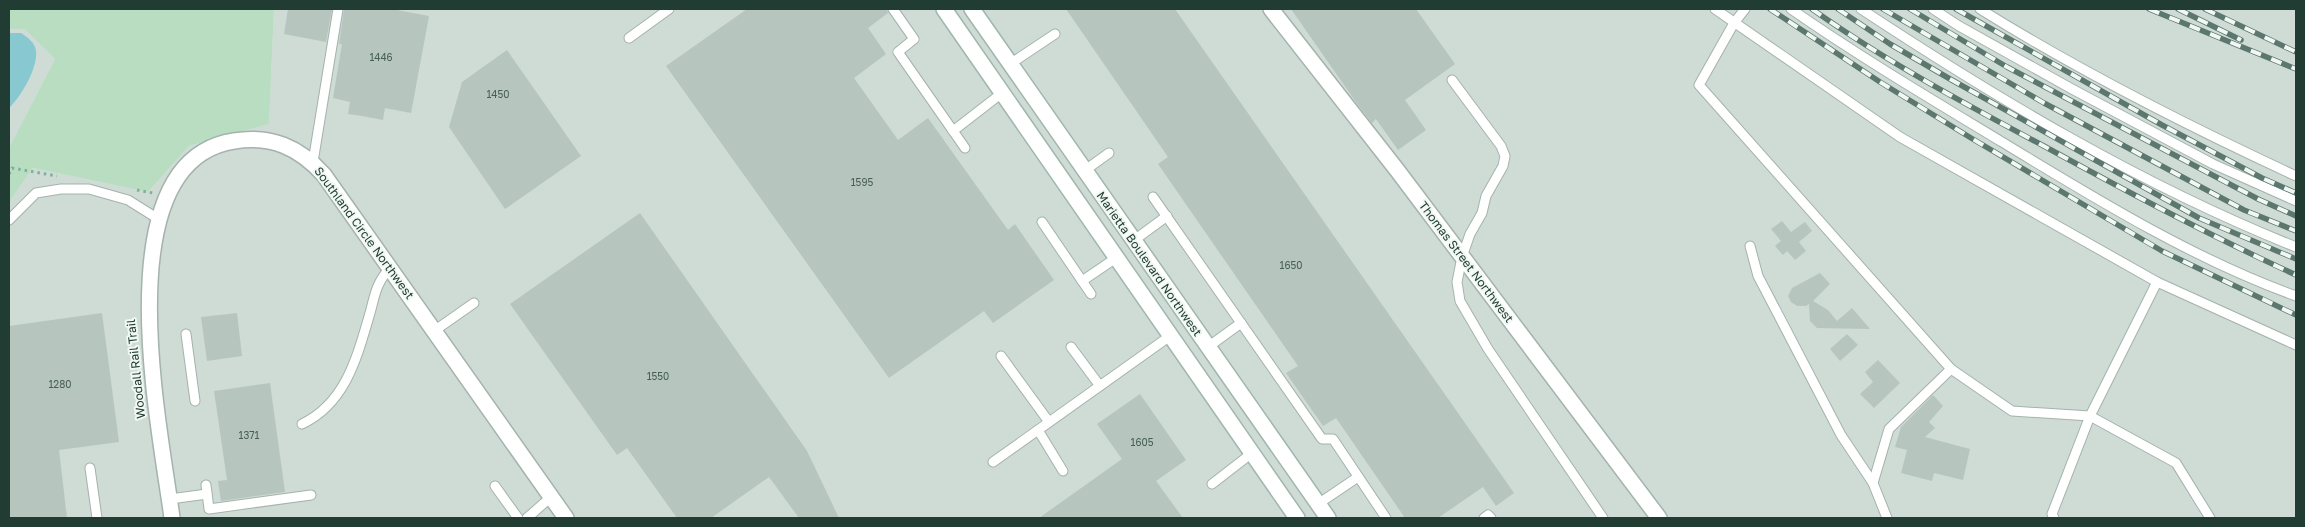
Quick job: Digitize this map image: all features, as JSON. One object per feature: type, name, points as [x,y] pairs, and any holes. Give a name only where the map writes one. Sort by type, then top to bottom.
[{"type":"street","points":[[944,9],[1297,518]]},
{"type":"street","name":"Marietta Boulevard Northwest","points":[[972,9],[1328,518]]},
{"type":"street","name":"Thomas Street Northwest","points":[[1271,9],[1462,257],[1659,518]]},
{"type":"street","name":"Southland Circle Northwest","points":[[172,518],[155,390],[149,326],[149,276],[155,217],[184,168],[204,152],[224,143],[250,138],[274,141],[289,146],[313,162],[324,174],[566,518]]},
{"type":"lane","points":[[313,162],[338,9]]},
{"type":"lane","points":[[630,38],[669,9]]},
{"type":"lane","points":[[893,9],[914,39],[898,52],[965,148]]},
{"type":"lane","points":[[1715,9],[1900,137],[2158,282],[2296,345]]},
{"type":"lane","points":[[1745,9],[1734,23],[1699,84],[1952,369],[2012,411],[2090,416],[2176,463],[2210,518]]},
{"type":"lane","points":[[1792,9],[1849,49],[2106,206],[2255,281],[2296,296]]},
{"type":"lane","points":[[1861,9],[1935,57],[2055,128],[2148,179],[2249,228],[2296,247]]},
{"type":"lane","points":[[1933,9],[2072,89],[2204,160],[2296,201]]},
{"type":"lane","points":[[1980,9],[2022,35],[2198,130],[2296,176]]},
{"type":"lane","points":[[1010,64],[1055,34]]},
{"type":"lane","points":[[1452,80],[1500,146],[1505,156],[1503,166],[1486,196],[1482,214],[1470,234],[1462,257],[1457,282],[1460,300],[1488,349],[1603,518]]},
{"type":"lane","points":[[953,131],[1002,92]]},
{"type":"lane","points":[[1084,171],[1109,153]]},
{"type":"lane","points":[[9,220],[36,193],[61,189],[97,191],[128,200],[155,217]]},
{"type":"lane","points":[[1153,198],[1322,439],[1332,439],[1386,518]]},
{"type":"lane","points":[[1133,241],[1166,216]]},
{"type":"lane","points":[[1042,222],[1091,294]]},
{"type":"lane","points":[[1750,246],[1758,276],[1841,435],[1873,483],[1887,518]]},
{"type":"lane","points":[[1082,281],[1116,258]]},
{"type":"lane","points":[[302,424],[315,418],[346,383],[357,357],[380,280],[390,268]]},
{"type":"lane","points":[[2054,518],[2052,514],[2090,416],[2158,282]]},
{"type":"lane","points":[[434,331],[474,303]]},
{"type":"lane","points":[[1208,347],[1241,323]]},
{"type":"lane","points":[[186,334],[195,401]]},
{"type":"lane","points":[[993,462],[1170,336]]},
{"type":"lane","points":[[1071,346],[1100,386]]},
{"type":"lane","points":[[1001,356],[1049,422]]},
{"type":"lane","points":[[1873,483],[1889,429],[1952,369]]},
{"type":"lane","points":[[1038,430],[1063,471]]},
{"type":"lane","points":[[1212,484],[1252,453]]},
{"type":"lane","points":[[90,468],[97,518]]},
{"type":"lane","points":[[1318,504],[1358,476]]},
{"type":"lane","points":[[495,486],[518,518]]},
{"type":"lane","points":[[170,499],[206,490],[209,509],[311,495]]},
{"type":"lane","points":[[526,518],[551,497]]},
{"type":"lane","points":[[1484,518],[1488,515],[1491,518]]},
{"type":"path","points":[[9,174],[12,168],[61,177]]},
{"type":"path","points":[[128,189],[157,194],[155,217]]},
{"type":"shaded area","points":[[274,9],[2296,9],[2296,518],[9,518],[9,202],[33,168],[148,192],[189,146],[269,124]]},
{"type":"shaded area","points":[[25,28],[55,59],[9,148],[9,29]]},
{"type":"green space","points":[[9,9],[274,9],[269,124],[189,146],[148,192],[33,168],[9,202],[9,148],[55,59],[25,29],[9,29]]},
{"type":"water","points":[[9,33],[21,33],[28,38],[35,48],[36,58],[28,82],[19,97],[9,108]]},
{"type":"building","points":[[288,9],[332,9],[326,42],[284,34]]},
{"type":"building","points":[[344,9],[392,9],[429,16],[411,113],[385,108],[383,120],[348,114],[350,102],[333,98],[342,44],[339,44]]},
{"type":"building","points":[[747,9],[887,9],[888,13],[868,28],[886,54],[854,78],[898,140],[928,118],[1008,230],[1015,224],[1054,280],[993,323],[984,311],[889,378],[666,66]]},
{"type":"building","points":[[1066,9],[1175,9],[1514,493],[1496,506],[1483,487],[1438,518],[1405,518],[1336,418],[1323,426],[1286,373],[1298,366],[1158,164],[1168,157]]},
{"type":"building","points":[[1291,9],[1416,9],[1455,64],[1405,100],[1426,130],[1398,150],[1376,119],[1372,123],[1358,105]]},
{"type":"building","points":[[507,50],[581,156],[505,209],[449,127],[462,82]]},
{"type":"building","points":[[640,213],[807,451],[839,518],[799,518],[769,477],[711,518],[677,518],[627,448],[617,455],[510,304]]},
{"type":"building","points":[[1782,221],[1791,232],[1805,222],[1812,231],[1799,242],[1806,251],[1795,260],[1787,251],[1783,255],[1775,246],[1781,241],[1771,229]]},
{"type":"building","points":[[1820,273],[1830,284],[1813,301],[1828,310],[1837,321],[1852,308],[1870,329],[1817,328],[1810,321],[1809,304],[1797,306],[1791,302],[1788,296],[1792,288]]},
{"type":"building","points":[[102,313],[119,442],[59,450],[67,518],[9,518],[9,326]]},
{"type":"building","points":[[237,313],[242,356],[207,361],[201,317]]},
{"type":"building","points":[[1847,334],[1858,345],[1840,361],[1830,349]]},
{"type":"building","points":[[1878,360],[1900,383],[1874,408],[1860,394],[1873,382],[1865,372]]},
{"type":"building","points":[[270,383],[285,492],[221,501],[218,481],[227,480],[214,391]]},
{"type":"building","points":[[1140,394],[1186,460],[1156,481],[1183,518],[1039,518],[1122,459],[1097,424]]},
{"type":"building","points":[[1933,395],[1943,406],[1929,422],[1935,428],[1925,437],[1970,449],[1963,480],[1934,473],[1932,481],[1901,473],[1907,450],[1895,447],[1901,427]]},
{"type":"railway","points":[[1770,9],[1880,82],[2162,251],[2296,315]]},
{"type":"railway","points":[[1812,9],[1870,48],[1991,118],[2173,215],[2296,275]]},
{"type":"railway","points":[[1838,9],[1890,44],[1950,79],[2199,218],[2296,259]]},
{"type":"railway","points":[[1883,9],[2044,103],[2244,210],[2296,231]]},
{"type":"railway","points":[[1910,9],[2007,67],[2258,199],[2296,216]]},
{"type":"railway","points":[[1956,9],[2162,125],[2262,178],[2296,193]]},
{"type":"railway","points":[[2149,9],[2296,69]]},
{"type":"railway","points":[[2178,9],[2241,40]]},
{"type":"railway","points":[[2205,9],[2296,52]]}]
